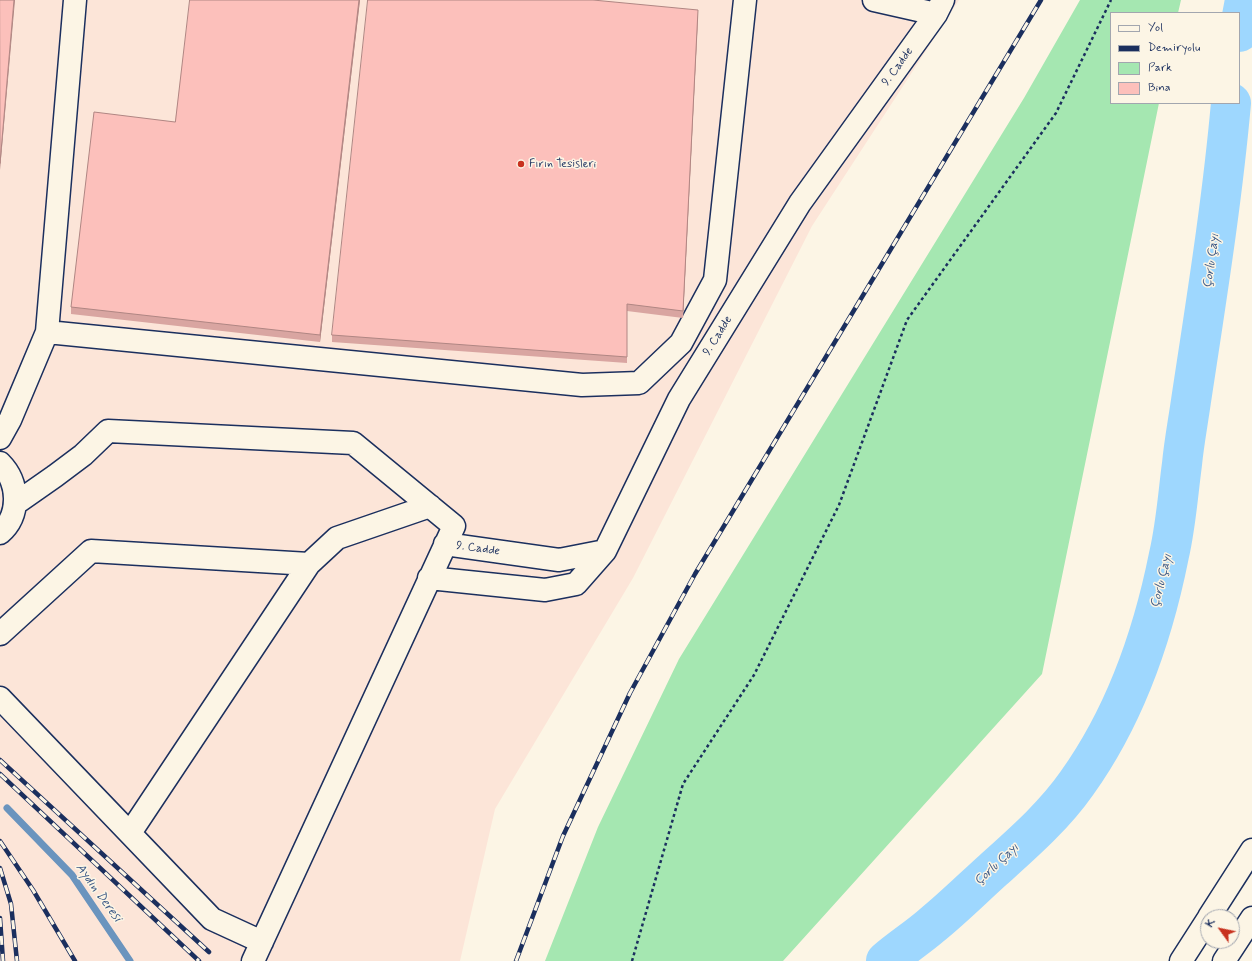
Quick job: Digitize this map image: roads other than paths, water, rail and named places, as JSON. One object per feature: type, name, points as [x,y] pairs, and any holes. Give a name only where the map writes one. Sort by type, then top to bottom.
[{"type":"main road","points":[[0,438],[10,420],[47,332],[75,0]]},
{"type":"main road","points":[[47,332],[582,385],[639,383],[681,343],[715,280],[745,0]]},
{"type":"main road","points":[[874,0],[940,7]]},
{"type":"main road","name":"9. Cadde","points":[[445,544],[559,560],[605,551],[679,399],[800,203],[940,7]]},
{"type":"main road","points":[[0,698],[212,919],[258,951],[454,526],[353,444],[108,431],[83,455],[15,504]]},
{"type":"main road","points":[[0,463],[10,476],[15,490],[15,504],[12,518],[4,530],[0,533]]},
{"type":"main road","points":[[130,834],[309,564],[337,538],[430,506]]},
{"type":"main road","points":[[0,634],[91,551],[309,564]]},
{"type":"main road","points":[[430,578],[545,590],[576,584],[605,551]]},
{"type":"main road","points":[[1215,909],[1252,850]]},
{"type":"main road","points":[[1224,961],[1249,922]]},
{"type":"main road","points":[[1242,961],[1249,922]]},
{"type":"main road","points":[[1181,961],[1200,932]]},
{"type":"waterway","name":"Çorlu Çayı","points":[[1240,27],[1245,0]]},
{"type":"waterway","name":"Çorlu Çayı","points":[[886,961],[948,912],[1027,839],[1058,807],[1077,783],[1094,757],[1123,703],[1135,674],[1155,615],[1177,510],[1185,440],[1218,215],[1231,104]]},
{"type":"waterway","name":"Aydın Deresi","points":[[7,808],[72,875],[130,961]]},
{"type":"railway","points":[[516,961],[563,836],[630,693],[695,574],[1041,0]]},
{"type":"railway","points":[[0,760],[209,952]]},
{"type":"railway","points":[[0,774],[199,961]]},
{"type":"railway","points":[[0,841],[33,890],[75,961]]},
{"type":"railway","points":[[0,868],[11,904],[17,961]]},
{"type":"railway","points":[[0,918],[3,961]]},
{"type":"place","name":"Fırın Tesisleri","points":[[521,164]]}]
